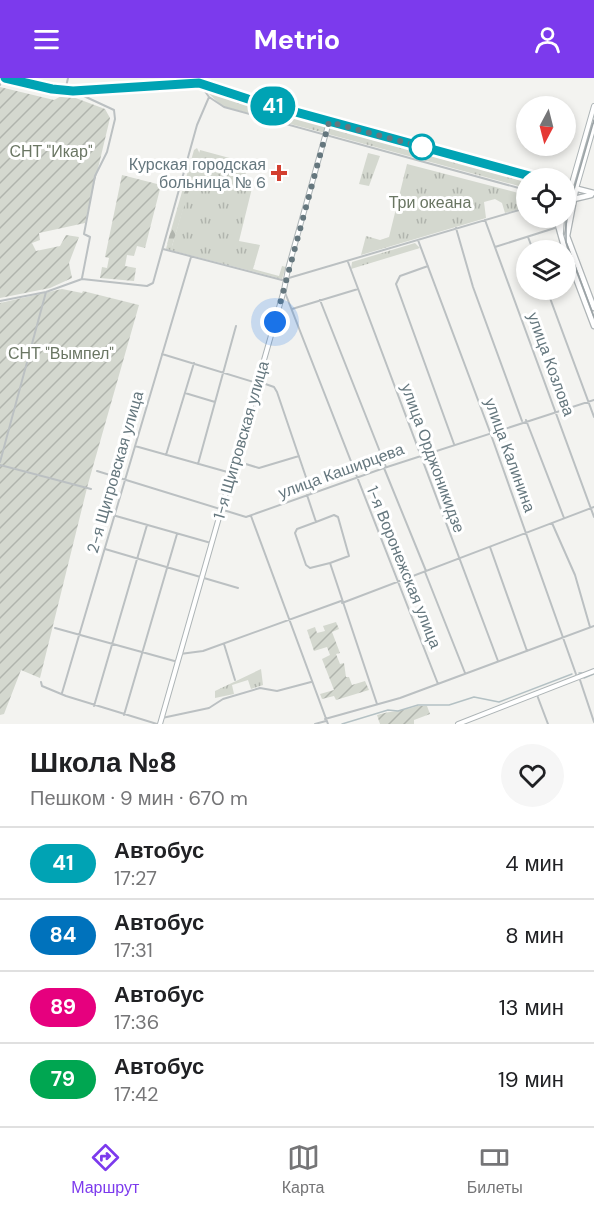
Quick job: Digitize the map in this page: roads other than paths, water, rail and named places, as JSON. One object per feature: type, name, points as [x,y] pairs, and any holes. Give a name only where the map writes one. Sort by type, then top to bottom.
[{"type":"main road","points":[[191,78],[199,83],[329,122],[516,172]]},
{"type":"main road","points":[[576,189],[594,194]]},
{"type":"main road","points":[[576,198],[594,194]]},
{"type":"main road","points":[[558,228],[561,238]]},
{"type":"main road","points":[[569,228],[567,236],[594,308]]},
{"type":"main road","points":[[576,279],[594,326]]},
{"type":"street","points":[[0,85],[3,78],[65,91],[199,83],[209,97],[224,107],[516,187]]},
{"type":"street","points":[[65,91],[68,78]]},
{"type":"street","points":[[184,84],[191,78]]},
{"type":"street","points":[[73,91],[114,110],[115,118],[105,157],[95,176],[84,234],[90,237],[82,279]]},
{"type":"street","points":[[0,301],[46,292],[82,279],[147,286],[153,283],[197,125],[209,97]]},
{"type":"street","points":[[574,168],[594,106]]},
{"type":"street","name":"1-я Щигровская улица","points":[[158,724],[285,290],[329,122]]},
{"type":"street","points":[[576,189],[594,126]]},
{"type":"street","points":[[163,249],[286,280],[516,211]]},
{"type":"street","name":"улица Козлова","points":[[485,220],[594,517]]},
{"type":"street","points":[[456,228],[473,287],[545,476],[564,519]]},
{"type":"street","points":[[495,247],[555,228]]},
{"type":"street","points":[[561,238],[562,228]]},
{"type":"street","name":"улица Калинина","points":[[418,240],[490,432],[594,723]]},
{"type":"street","name":"2-я Щигровская улица","points":[[62,693],[191,257]]},
{"type":"street","name":"улица Орджоникидзе","points":[[348,262],[458,560],[498,661]]},
{"type":"street","points":[[428,266],[400,276],[396,282],[454,444]]},
{"type":"street","points":[[292,309],[358,289]]},
{"type":"street","name":"1-я Воронежская улица","points":[[285,290],[438,684]]},
{"type":"street","points":[[46,292],[0,464],[90,489]]},
{"type":"street","points":[[320,300],[466,673]]},
{"type":"street","points":[[551,300],[594,417]]},
{"type":"street","points":[[198,464],[236,326]]},
{"type":"street","points":[[162,354],[274,387],[299,456],[316,522]]},
{"type":"street","points":[[166,455],[194,363]]},
{"type":"street","points":[[185,393],[215,402]]},
{"type":"street","name":"улица Каширцева","points":[[251,516],[385,467],[594,400]]},
{"type":"street","points":[[135,446],[231,473]]},
{"type":"street","points":[[234,461],[259,468],[299,456]]},
{"type":"street","points":[[97,471],[221,508],[239,517],[251,516],[326,721]]},
{"type":"street","points":[[180,654],[194,654],[224,644],[426,572],[592,507]]},
{"type":"street","points":[[334,515],[338,517],[349,556],[310,568],[306,565],[296,531],[316,522],[334,515]]},
{"type":"street","points":[[115,516],[211,543]]},
{"type":"street","points":[[315,724],[438,684],[592,627],[575,575],[552,523]]},
{"type":"street","points":[[94,706],[147,525]]},
{"type":"street","points":[[124,715],[177,534]]},
{"type":"street","points":[[490,547],[527,651]]},
{"type":"street","points":[[105,549],[238,588]]},
{"type":"street","points":[[330,563],[341,602],[378,705]]},
{"type":"street","points":[[55,628],[178,662]]},
{"type":"street","points":[[224,644],[236,680]]},
{"type":"street","points":[[458,724],[594,671]]},
{"type":"street","points":[[41,682],[46,688],[94,706],[158,724]]},
{"type":"street","points":[[161,718],[209,708],[224,699],[260,688],[277,691],[311,682]]},
{"type":"street","points":[[537,694],[548,724]]},
{"type":"waterway","points":[[342,724],[388,710],[398,711],[418,705],[449,705],[474,697],[499,702],[572,674]]},
{"type":"waterway","points":[[584,678],[594,674]]},
{"type":"tram line","points":[[594,120],[566,217],[566,242],[594,317]]},
{"type":"place","name":"Курская городская больница № 6","points":[[279,173]]},
{"type":"park label","name":"СНТ \"Икар\"","points":[[51,151]]},
{"type":"park label","name":"Три океана","points":[[430,202]]},
{"type":"park label","name":"СНТ \"Вымпел\"","points":[[61,353]]}]
